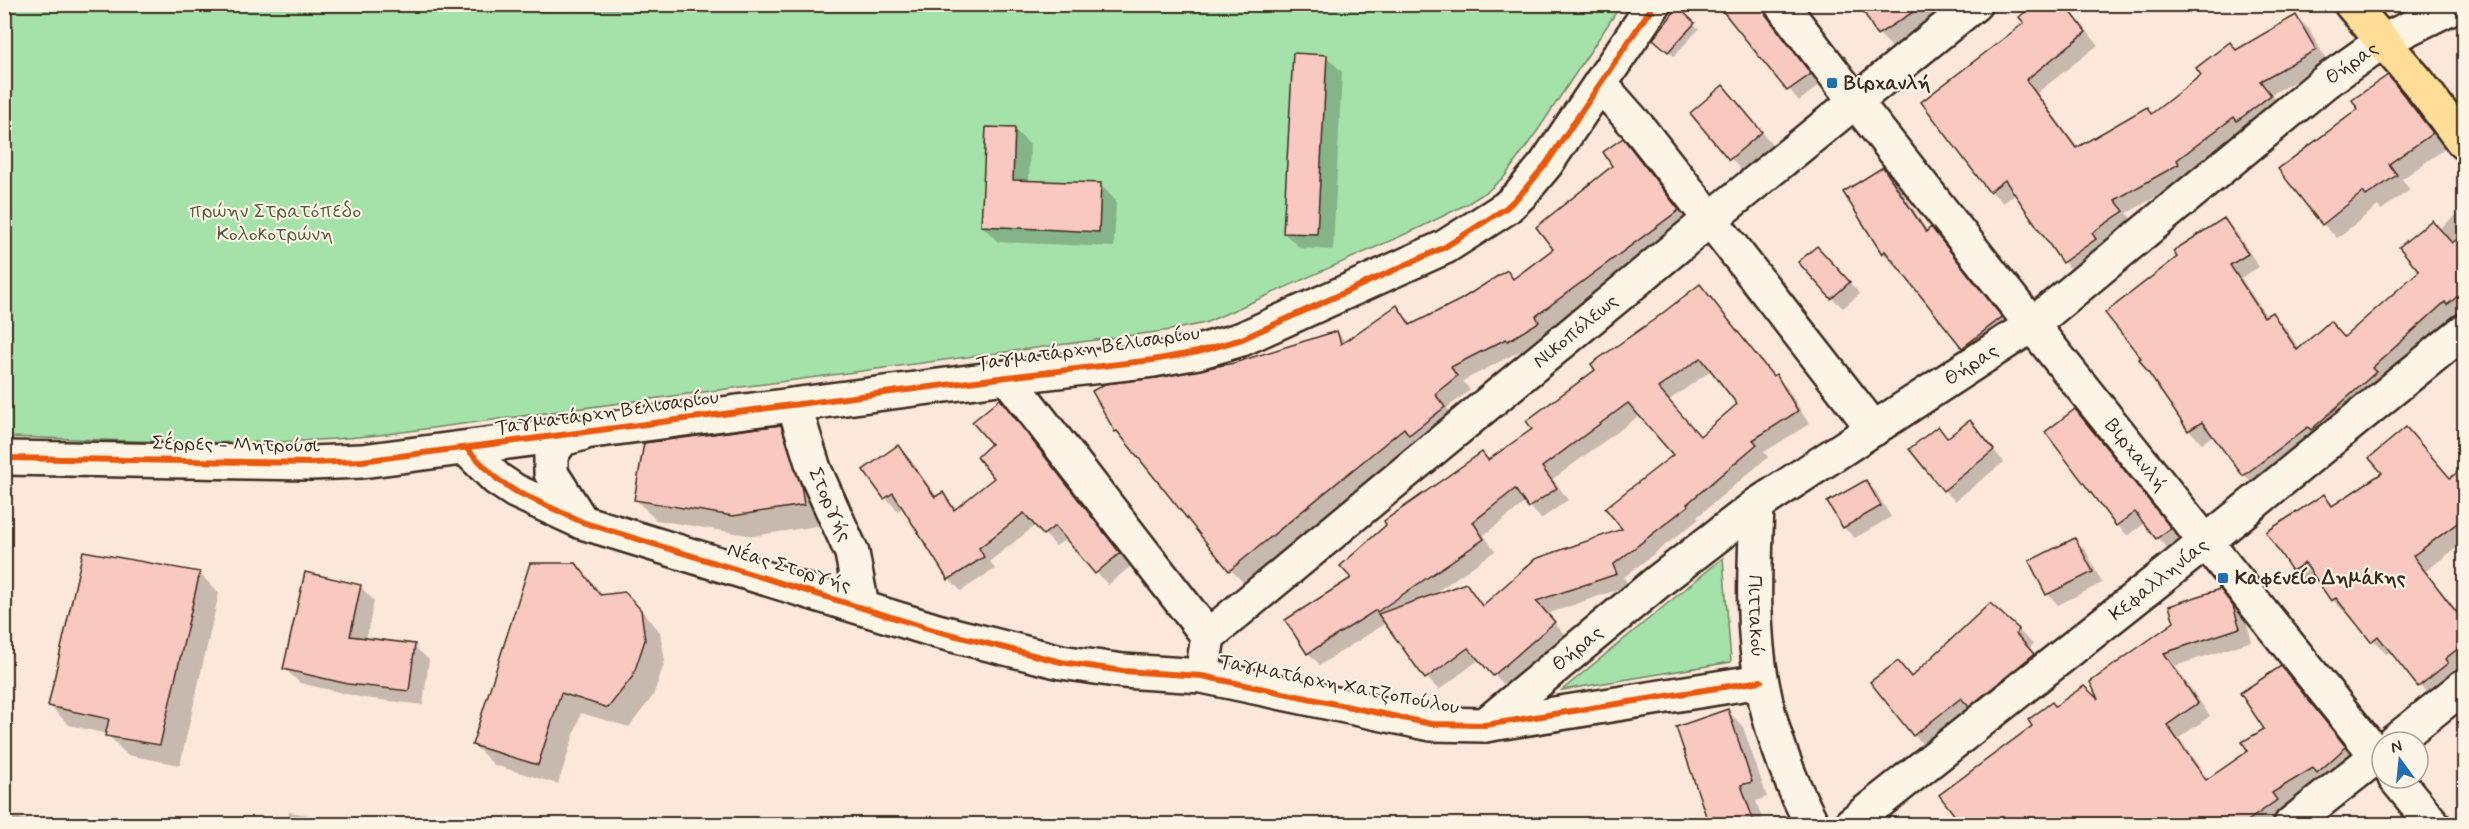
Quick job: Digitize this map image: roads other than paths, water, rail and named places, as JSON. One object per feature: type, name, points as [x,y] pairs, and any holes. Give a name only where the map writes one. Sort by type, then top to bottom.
[{"type":"main road","points":[[2351,4],[2464,143]]},
{"type":"street","name":"Ταγματάρχη Βελισαρίου","points":[[467,448],[1153,360],[1220,346],[1270,326],[1445,247],[1489,221],[1521,194],[1546,164],[1654,4]]},
{"type":"street","name":"Βιρχανλή","points":[[1781,4],[1855,102],[2032,325],[2206,542],[2370,739]]},
{"type":"street","name":"Νικοπόλεως","points":[[1208,636],[1708,220],[1975,4]]},
{"type":"street","name":"Θήρας","points":[[1485,725],[1651,586],[1757,505],[2032,325],[2301,101],[2383,41],[2413,24],[2458,4]]},
{"type":"street","points":[[1600,84],[1638,128],[1874,429]]},
{"type":"street","name":"Κεφαλληνίας","points":[[1851,825],[2206,542],[2464,332]]},
{"type":"street","name":"Ταγματάρχη Χατζοπούλου","points":[[1007,377],[1208,636]]},
{"type":"street","name":"Στοργής","points":[[794,405],[810,459],[852,553],[862,607]]},
{"type":"street","points":[[582,434],[562,440],[551,455],[551,473],[582,522]]},
{"type":"street","name":"Νέας Στοργής","points":[[467,448],[498,479],[515,491],[582,522],[937,631],[1019,653],[1123,671]]},
{"type":"street","name":"Σέρρες - Μητρούσι","points":[[4,458],[311,463],[362,461],[467,448]]},
{"type":"street","name":"Πιττακού","points":[[1757,505],[1755,613],[1761,681],[1782,757],[1812,825]]},
{"type":"street","points":[[1202,676],[1208,636]]},
{"type":"street","name":"Ταγματάρχη Χατζοπούλου","points":[[1123,671],[1202,676],[1431,723],[1485,725],[1761,681]]},
{"type":"street","points":[[2416,730],[2464,686]]},
{"type":"street","points":[[2291,825],[2370,769]]},
{"type":"street","name":"Βιρχανλή","points":[[2408,790],[2433,825]]},
{"type":"place","name":"Βιρχανλή","points":[[1832,83]]},
{"type":"place","name":"Καφενείο Δημάκης","points":[[2223,578]]},
{"type":"park label","name":"πρώην Στρατόπεδο Κολοκοτρώνη","points":[[275,222]]}]
